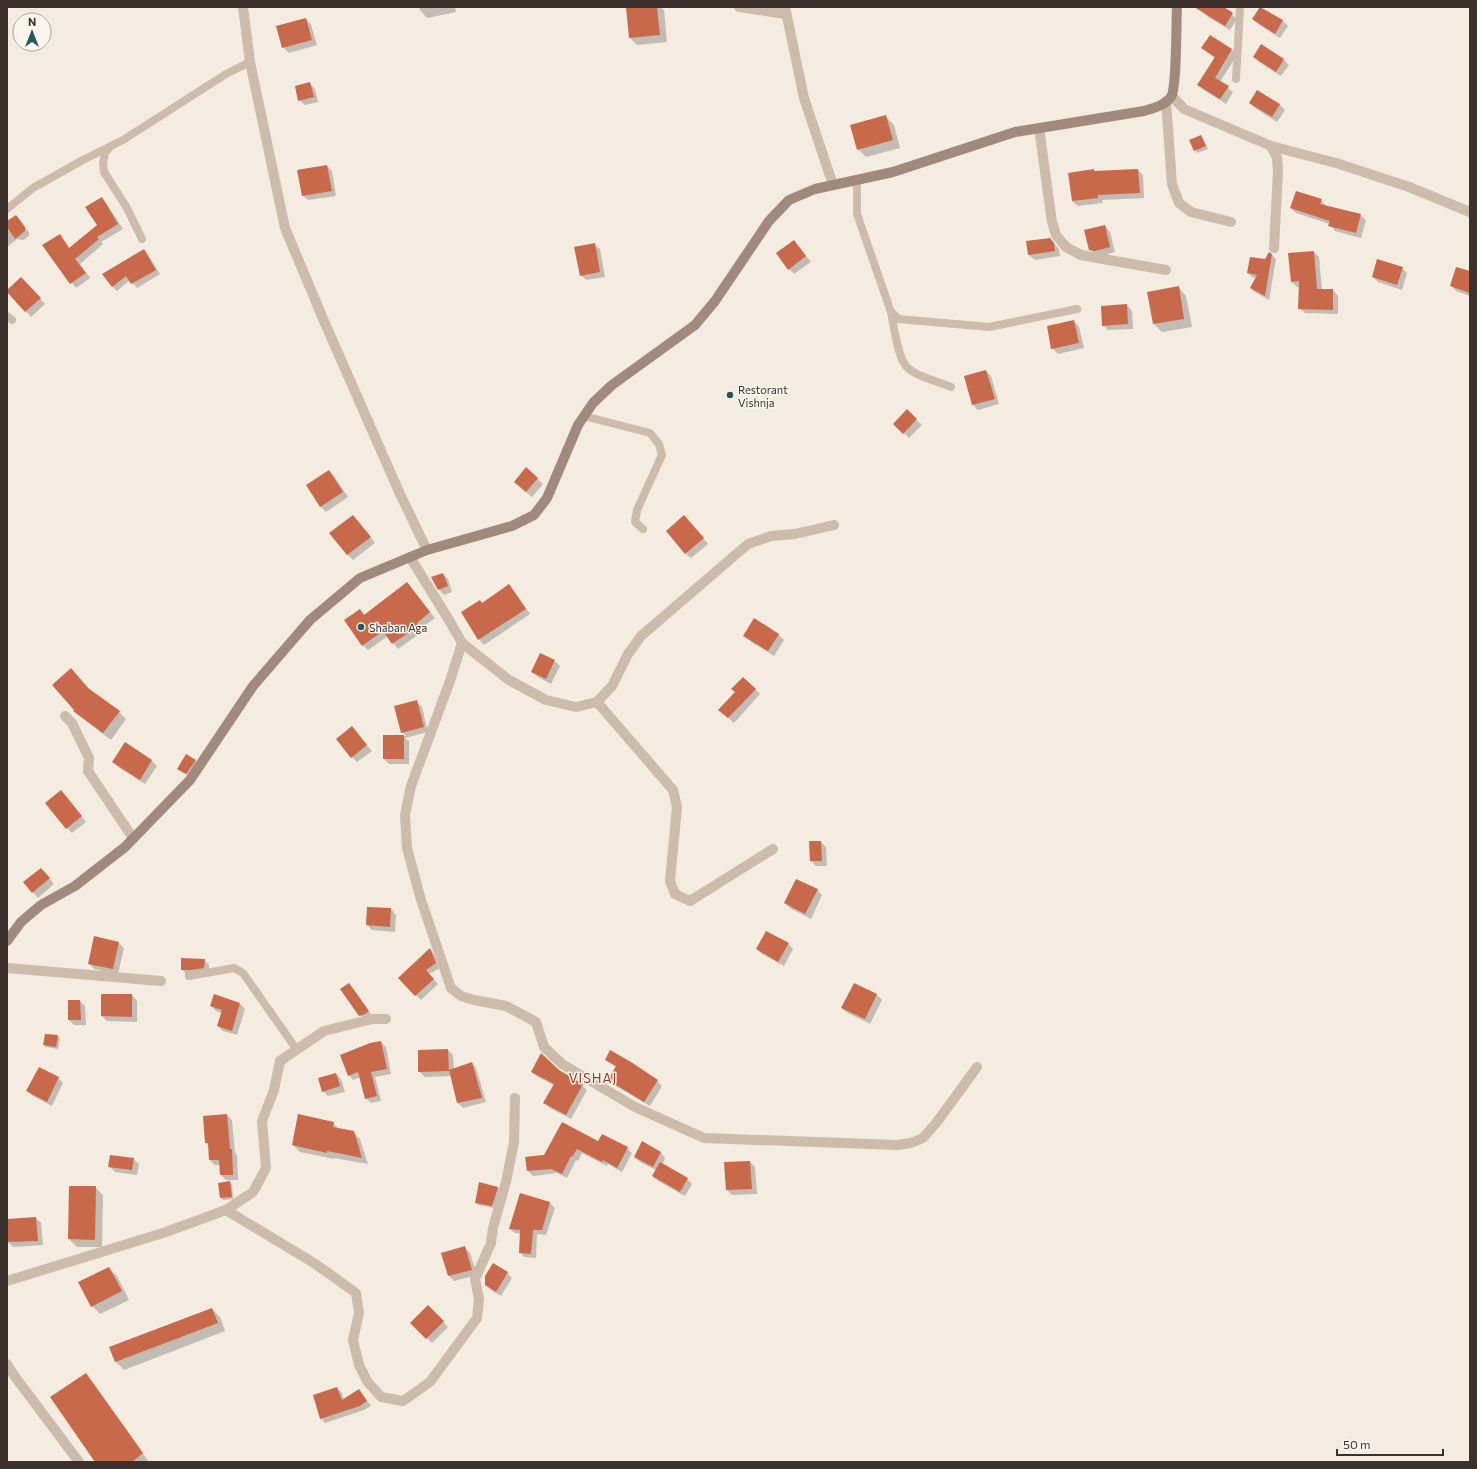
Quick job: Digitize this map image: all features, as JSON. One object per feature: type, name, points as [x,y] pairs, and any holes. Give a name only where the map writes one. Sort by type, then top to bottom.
[{"type":"main road","points":[[7,941],[21,922],[41,905],[75,886],[125,847],[190,780],[253,686],[310,620],[360,578],[427,550],[512,526],[534,515],[547,498],[578,425],[593,404],[612,385],[695,325],[715,302],[769,220],[789,200],[815,189],[893,172],[1015,132],[1144,111],[1161,106],[1169,99],[1175,82],[1177,7]]},
{"type":"street","points":[[242,7],[250,62],[285,228],[397,487],[427,550]]},
{"type":"street","points":[[739,7],[785,10],[804,98],[833,185]]},
{"type":"street","points":[[1169,99],[1184,109],[1271,146],[1336,163],[1410,187],[1470,212]]},
{"type":"street","points":[[1169,99],[1172,184],[1179,203],[1190,212],[1231,222]]},
{"type":"street","points":[[1039,128],[1052,222],[1056,235],[1066,247],[1081,254],[1166,270]]},
{"type":"street","points":[[1271,146],[1277,158],[1278,171],[1274,248]]},
{"type":"street","points":[[410,557],[462,643],[509,680],[546,700],[576,707],[597,702],[612,686],[628,654],[641,636],[748,544],[770,536],[796,534],[834,525]]},
{"type":"street","points":[[462,643],[445,694],[410,786],[405,815],[407,848],[421,900],[451,988],[461,996],[506,1006],[536,1022],[544,1047],[562,1064],[635,1107],[704,1138],[897,1145],[910,1143],[923,1138],[937,1122],[977,1067]]},
{"type":"street","points":[[597,702],[673,790],[677,807],[670,881],[675,894],[690,901],[773,849]]},
{"type":"street","points":[[66,716],[72,723],[89,758],[88,771],[133,838]]},
{"type":"street","points":[[7,968],[161,981]]},
{"type":"street","points":[[7,1281],[164,1233],[226,1210],[253,1192],[266,1168],[262,1121],[274,1090],[280,1061],[324,1031],[373,1019],[386,1019]]},
{"type":"street","points":[[226,1210],[314,1264],[356,1292],[359,1313],[353,1340],[359,1365],[366,1381],[381,1397],[403,1401],[430,1382],[477,1318],[479,1299],[475,1279],[491,1243],[493,1228],[506,1182],[514,1142],[515,1098]]},
{"type":"street","points":[[7,1364],[79,1462]]},
{"type":"lane","points":[[1236,79],[1240,7]]},
{"type":"lane","points":[[7,209],[33,188],[81,161],[123,140],[226,74],[250,62]]},
{"type":"lane","points":[[111,146],[105,154],[103,163],[104,172],[127,208],[142,239]]},
{"type":"lane","points":[[856,180],[857,214],[891,312],[900,354],[906,365],[915,373],[951,387]]},
{"type":"lane","points":[[891,312],[899,319],[989,326],[1076,309]]},
{"type":"lane","points":[[584,416],[650,434],[659,444],[662,455],[637,510],[636,522],[643,529]]},
{"type":"lane","points":[[189,976],[234,968],[243,973],[296,1050]]},
{"type":"building","points":[[626,7],[657,7],[660,35],[629,38]]},
{"type":"building","points":[[1194,7],[1224,7],[1233,13],[1225,26]]},
{"type":"building","points":[[1260,7],[1283,20],[1275,34],[1252,19]]},
{"type":"building","points":[[306,18],[312,40],[282,48],[276,26]]},
{"type":"building","points":[[1210,35],[1232,49],[1215,78],[1229,86],[1220,99],[1197,85],[1215,57],[1201,48]]},
{"type":"building","points":[[1261,44],[1284,59],[1276,72],[1253,57]]},
{"type":"building","points":[[310,82],[314,97],[298,101],[295,86]]},
{"type":"building","points":[[1257,90],[1280,104],[1272,117],[1249,103]]},
{"type":"building","points":[[886,115],[893,140],[857,150],[850,125]]},
{"type":"building","points":[[1201,135],[1206,146],[1194,151],[1189,140]]},
{"type":"building","points":[[327,165],[332,191],[302,196],[297,170]]},
{"type":"building","points":[[1094,169],[1094,171],[1138,169],[1140,193],[1098,195],[1098,198],[1072,201],[1068,173]]},
{"type":"building","points":[[1296,191],[1322,199],[1320,204],[1361,214],[1356,233],[1328,226],[1330,221],[1290,208]]},
{"type":"building","points":[[102,197],[118,224],[97,237],[99,239],[75,259],[86,273],[70,284],[42,245],[60,234],[69,248],[97,225],[85,207]]},
{"type":"building","points":[[16,215],[25,227],[25,231],[15,239],[7,227],[7,221]]},
{"type":"building","points":[[1105,225],[1110,247],[1095,251],[1089,250],[1084,230]]},
{"type":"building","points":[[1050,238],[1054,243],[1055,251],[1028,255],[1026,241]]},
{"type":"building","points":[[794,240],[806,256],[788,270],[776,253]]},
{"type":"building","points":[[595,243],[600,272],[580,276],[574,247]]},
{"type":"building","points":[[144,249],[156,270],[131,284],[126,276],[112,287],[102,274]]},
{"type":"building","points":[[1314,251],[1317,289],[1333,289],[1333,310],[1298,309],[1299,281],[1291,282],[1288,253]]},
{"type":"building","points":[[1269,252],[1272,254],[1265,296],[1250,288],[1257,275],[1247,273],[1250,257],[1265,259]]},
{"type":"building","points":[[1377,259],[1403,267],[1397,285],[1372,277]]},
{"type":"building","points":[[1456,267],[1470,271],[1470,293],[1450,286]]},
{"type":"building","points":[[21,277],[41,298],[25,312],[7,292],[7,290]]},
{"type":"building","points":[[1179,286],[1184,319],[1153,324],[1147,292]]},
{"type":"building","points":[[1127,304],[1128,324],[1102,326],[1101,306]]},
{"type":"building","points":[[1074,320],[1079,343],[1051,349],[1047,326]]},
{"type":"building","points":[[986,370],[995,399],[972,405],[964,376]]},
{"type":"building","points":[[907,409],[917,419],[903,434],[893,424]]},
{"type":"building","points":[[526,467],[538,478],[526,492],[514,482]]},
{"type":"building","points":[[329,470],[343,492],[320,507],[306,485]]},
{"type":"building","points":[[353,515],[371,537],[347,555],[329,533]]},
{"type":"building","points":[[684,515],[704,538],[685,554],[666,531]]},
{"type":"building","points":[[443,573],[448,586],[438,590],[431,577]]},
{"type":"building","points":[[407,582],[430,612],[417,623],[418,626],[392,644],[383,631],[362,646],[344,620],[360,609],[364,615]]},
{"type":"building","points":[[509,584],[526,609],[478,640],[461,612],[480,600],[482,603]]},
{"type":"building","points":[[754,618],[779,634],[768,651],[743,636]]},
{"type":"building","points":[[540,653],[555,660],[546,679],[531,672]]},
{"type":"building","points":[[71,668],[88,688],[120,711],[103,733],[73,711],[74,710],[52,685]]},
{"type":"building","points":[[743,677],[756,689],[728,718],[718,710],[735,692],[731,689]]},
{"type":"building","points":[[417,700],[424,727],[401,733],[394,706]]},
{"type":"building","points":[[352,726],[367,745],[351,758],[336,739]]},
{"type":"building","points":[[383,735],[404,735],[404,759],[383,759]]},
{"type":"building","points":[[125,742],[152,760],[140,780],[112,762]]},
{"type":"building","points":[[186,754],[196,760],[186,774],[177,769]]},
{"type":"building","points":[[61,790],[82,816],[66,829],[45,803]]},
{"type":"building","points":[[809,841],[821,841],[822,861],[810,861]]},
{"type":"building","points":[[41,868],[50,878],[32,893],[23,882]]},
{"type":"building","points":[[796,879],[818,889],[805,914],[784,903]]},
{"type":"building","points":[[367,907],[391,908],[390,927],[366,925]]},
{"type":"building","points":[[766,931],[789,943],[778,962],[756,949]]},
{"type":"building","points":[[94,936],[119,942],[113,969],[88,964]]},
{"type":"building","points":[[430,948],[436,963],[426,970],[434,979],[415,996],[398,978]]},
{"type":"building","points":[[181,958],[205,959],[204,968],[181,970]]},
{"type":"building","points":[[349,983],[369,1011],[365,1014],[359,1016],[340,989]]},
{"type":"building","points":[[854,983],[877,994],[865,1019],[841,1008]]},
{"type":"building","points":[[101,994],[132,994],[132,1017],[101,1016]]},
{"type":"building","points":[[214,994],[240,1003],[232,1031],[217,1026],[222,1010],[210,1006]]},
{"type":"building","points":[[68,1000],[80,1000],[81,1020],[68,1020]]},
{"type":"building","points":[[45,1034],[58,1035],[56,1047],[43,1045]]},
{"type":"building","points":[[381,1041],[387,1069],[371,1072],[377,1096],[365,1099],[358,1072],[348,1076],[340,1055],[370,1043]]},
{"type":"building","points":[[448,1049],[449,1071],[418,1072],[418,1050]]},
{"type":"building","points":[[610,1050],[658,1080],[644,1102],[608,1080],[616,1066],[605,1060]]},
{"type":"building","points":[[541,1053],[559,1070],[583,1084],[566,1115],[543,1103],[554,1084],[531,1072]]},
{"type":"building","points":[[472,1062],[482,1098],[457,1103],[449,1070]]},
{"type":"building","points":[[39,1067],[59,1077],[47,1102],[26,1091]]},
{"type":"building","points":[[336,1073],[340,1086],[322,1092],[318,1078]]},
{"type":"building","points":[[227,1114],[230,1149],[232,1149],[233,1175],[220,1175],[219,1160],[209,1160],[208,1143],[205,1143],[203,1116]]},
{"type":"building","points":[[298,1114],[334,1122],[333,1127],[354,1131],[362,1158],[327,1151],[327,1153],[292,1145]]},
{"type":"building","points":[[562,1122],[598,1141],[602,1134],[628,1147],[617,1168],[603,1160],[602,1162],[577,1149],[572,1157],[571,1156],[562,1174],[551,1169],[527,1171],[525,1157],[544,1155]]},
{"type":"building","points":[[642,1141],[661,1152],[653,1167],[634,1157]]},
{"type":"building","points":[[110,1155],[134,1158],[132,1170],[108,1167]]},
{"type":"building","points":[[750,1161],[752,1189],[726,1190],[724,1162]]},
{"type":"building","points":[[660,1162],[688,1178],[680,1192],[652,1176]]},
{"type":"building","points":[[230,1181],[232,1197],[220,1198],[218,1183]]},
{"type":"building","points":[[479,1182],[498,1187],[492,1206],[475,1203]]},
{"type":"building","points":[[69,1186],[96,1186],[95,1240],[68,1239]]},
{"type":"building","points":[[520,1193],[550,1202],[542,1230],[533,1230],[531,1254],[519,1253],[520,1230],[509,1229]]},
{"type":"building","points":[[36,1217],[38,1241],[7,1242],[7,1219]]},
{"type":"building","points":[[465,1246],[472,1270],[448,1276],[441,1253]]},
{"type":"building","points":[[493,1263],[508,1272],[496,1292],[485,1285],[485,1276]]},
{"type":"building","points":[[109,1267],[122,1291],[91,1307],[78,1282]]},
{"type":"building","points":[[428,1305],[444,1321],[426,1339],[410,1323]]},
{"type":"building","points":[[212,1308],[218,1323],[115,1362],[109,1347]]},
{"type":"building","points":[[86,1373],[143,1453],[132,1462],[95,1462],[50,1397]]},
{"type":"building","points":[[337,1387],[342,1400],[359,1389],[367,1401],[360,1406],[320,1419],[313,1395]]},
{"type":"place","name":"Restorant Vishnja","points":[[730,395]]},
{"type":"place","name":"Shaban Aga","points":[[361,627]]},
{"type":"district","name":"VISHAJ","points":[[593,1078]]}]
